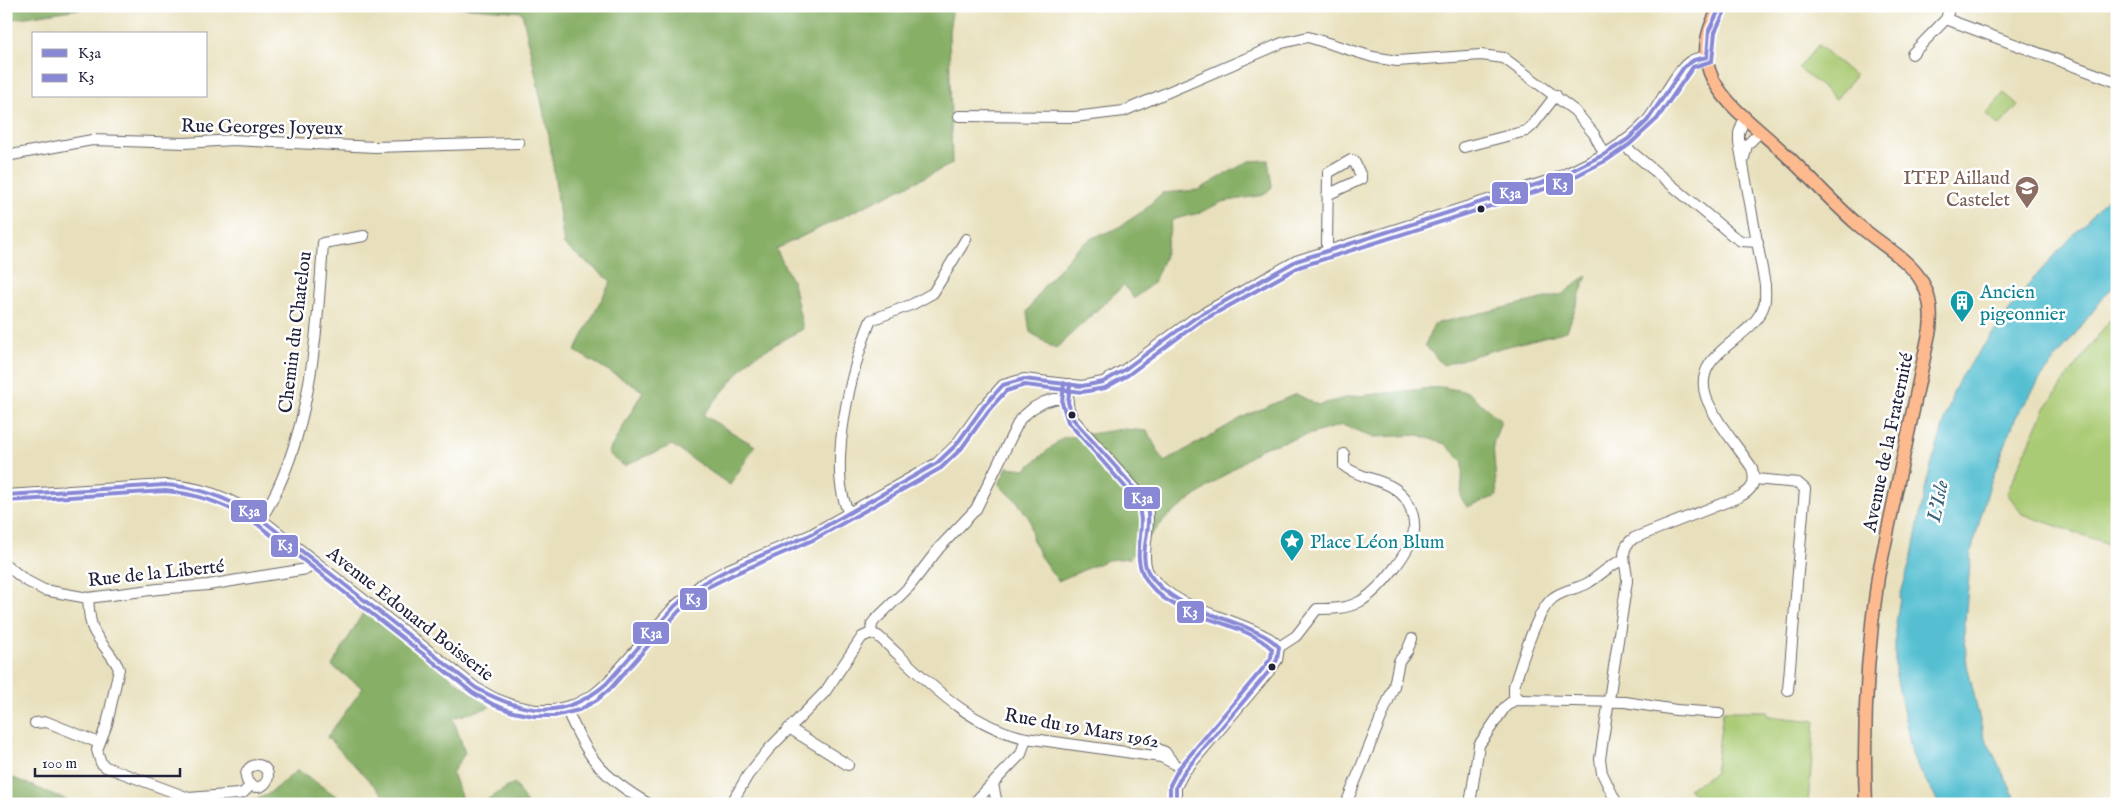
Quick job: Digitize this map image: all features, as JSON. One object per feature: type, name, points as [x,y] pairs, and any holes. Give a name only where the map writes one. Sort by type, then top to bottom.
[{"type":"main road","name":"Avenue de la Fraternité","points":[[1721,6],[1709,26],[1706,47],[1710,70],[1718,92],[1858,224],[1916,271],[1924,284],[1932,314],[1873,612],[1867,690],[1866,804]]},
{"type":"street","points":[[1912,54],[1946,19],[1950,6]]},
{"type":"street","points":[[1946,19],[2117,82]]},
{"type":"street","points":[[959,116],[1074,117],[1118,112],[1282,43],[1302,37],[1340,46],[1373,58],[1397,61],[1481,55],[1504,58],[1556,95],[1574,111],[1594,134],[1604,153]]},
{"type":"street","name":"Avenue Edouard Boisserie","points":[[6,494],[126,486],[189,486],[224,497],[261,520],[476,688],[496,699],[515,706],[535,710],[566,708],[593,695],[606,684],[675,606],[702,583],[729,569],[810,535],[849,514],[942,458],[956,445],[984,406],[1003,385],[1024,379],[1082,386],[1094,384],[1112,377],[1195,318],[1296,261],[1557,178],[1622,142],[1646,122],[1689,62],[1697,58],[1707,57]]},
{"type":"street","points":[[1464,148],[1526,131],[1533,125],[1556,95]]},
{"type":"street","points":[[1617,804],[1606,784],[1600,766],[1627,581],[1623,560],[1625,546],[1634,538],[1739,497],[1752,489],[1755,479],[1752,468],[1710,405],[1704,388],[1706,371],[1714,356],[1753,323],[1764,305],[1765,285],[1739,133],[1744,118]]},
{"type":"street","points":[[1743,164],[1747,145],[1760,132]]},
{"type":"street","name":"Rue Georges Joyeux","points":[[6,156],[92,140],[185,143],[233,140],[375,146],[519,143]]},
{"type":"street","points":[[1622,142],[1670,185],[1733,236],[1741,241],[1758,242]]},
{"type":"street","points":[[1327,195],[1328,251]]},
{"type":"street","name":"Chemin du Chatelou","points":[[261,520],[283,479],[305,404],[314,342],[323,243],[364,236]]},
{"type":"street","points":[[849,514],[842,493],[840,471],[844,426],[850,384],[871,320],[913,304],[933,293],[966,240]]},
{"type":"street","points":[[1070,384],[1067,399],[1069,410],[1074,419],[1143,500],[1148,517],[1146,565],[1154,580],[1181,600],[1240,624],[1273,640],[1279,647]]},
{"type":"street","points":[[731,804],[748,775],[789,728],[825,692],[862,638],[871,633],[872,624],[875,620],[909,587],[940,547],[976,509],[1020,419],[1044,402],[1054,399],[1067,399]]},
{"type":"street","points":[[1176,804],[1176,787],[1184,772],[1270,670],[1277,660],[1279,647],[1296,636],[1317,609],[1347,607],[1360,602],[1378,586],[1401,558],[1412,536],[1414,520],[1406,499],[1394,488],[1380,481],[1348,470],[1344,466],[1344,454]]},
{"type":"street","points":[[1755,479],[1798,483],[1805,489],[1788,690]]},
{"type":"street","points":[[1521,700],[1514,695],[1514,686],[1538,619],[1548,604],[1563,593],[1584,585],[1611,564],[1623,560]]},
{"type":"street","name":"Rue de la Liberté","points":[[6,565],[25,580],[44,590],[88,598],[208,585],[307,569],[314,561]]},
{"type":"street","points":[[88,598],[91,625],[95,634],[116,661],[119,669],[107,724],[99,743],[98,757],[106,767],[189,798],[238,794],[251,785]]},
{"type":"street","name":"Rue du 19 Mars 1962","points":[[871,633],[878,636],[961,710],[1006,734],[1161,758],[1173,763],[1184,772]]},
{"type":"street","points":[[1346,804],[1394,686],[1399,661],[1407,651],[1412,638]]},
{"type":"street","points":[[1470,804],[1479,745],[1505,707],[1514,700],[1608,701],[1719,713]]},
{"type":"street","points":[[566,708],[578,737],[596,764],[623,789],[649,804]]},
{"type":"street","points":[[35,723],[47,722],[99,743]]},
{"type":"street","points":[[789,728],[848,765]]},
{"type":"street","points":[[973,804],[1021,754],[1026,738]]},
{"type":"street","points":[[1156,748],[1165,752],[1173,763]]},
{"type":"street","points":[[993,784],[997,804]]},
{"type":"green space","points":[[6,6],[98,6],[7,20],[6,22]]},
{"type":"green space","points":[[447,6],[953,6],[949,31],[952,164],[776,249],[793,283],[803,329],[751,358],[703,415],[755,446],[730,485],[672,445],[624,466],[608,453],[643,391],[575,351],[611,281],[564,245],[549,137],[522,12]]},
{"type":"green space","points":[[1818,45],[1855,76],[1836,99],[1799,68]]},
{"type":"green space","points":[[2004,93],[2018,105],[1999,126],[1986,114]]},
{"type":"green space","points":[[1268,160],[1272,187],[1264,195],[1222,202],[1199,213],[1172,220],[1164,258],[1154,282],[1134,299],[1124,285],[1055,349],[1030,332],[1027,312],[1044,286],[1075,250],[1092,238],[1116,229],[1143,211],[1162,193],[1198,190],[1249,161]]},
{"type":"green space","points":[[1587,275],[1567,331],[1443,365],[1425,345],[1434,324],[1563,294]]},
{"type":"green space","points":[[2117,314],[2117,547],[2022,514],[2007,493],[2045,408],[2109,321]]},
{"type":"green space","points":[[1442,387],[1468,392],[1501,421],[1493,444],[1497,496],[1467,507],[1461,498],[1463,462],[1445,444],[1419,435],[1374,437],[1342,425],[1262,448],[1168,516],[1130,558],[1107,560],[1058,581],[1040,556],[1032,538],[1030,520],[1017,501],[999,485],[1007,467],[1026,469],[1062,438],[1123,429],[1147,431],[1164,462],[1245,416],[1296,394],[1318,405],[1349,397]]},
{"type":"green space","points":[[364,611],[490,707],[453,718],[465,753],[452,773],[464,804],[392,804],[327,737],[363,688],[332,666]]},
{"type":"green space","points":[[1723,711],[1767,711],[1768,716],[1815,721],[1808,804],[1705,804],[1688,789],[1715,773]]},
{"type":"green space","points":[[298,770],[339,798],[341,804],[242,804],[267,795]]},
{"type":"green space","points":[[6,775],[76,804],[6,804]]},
{"type":"green space","points":[[514,783],[527,804],[480,804]]},
{"type":"water","name":"L'Isle","points":[[2117,188],[2117,284],[2107,293],[2041,378],[2016,417],[1990,484],[1971,552],[1964,633],[1967,665],[1983,733],[2018,804],[1939,804],[1913,758],[1895,671],[1895,630],[1900,597],[1912,555],[1927,480],[1953,393],[1961,376],[2033,279]]},
{"type":"transit line","name":"K3a","points":[[1707,57],[1709,30],[1721,6]]},
{"type":"transit line","name":"K3","points":[[6,501],[165,491],[178,492],[214,501],[236,511],[257,524],[473,693],[494,705],[513,712],[534,716],[554,716],[579,710],[597,700],[610,689],[679,611],[706,588],[813,540],[941,468],[961,449],[989,410],[1006,391],[1025,385],[1082,392],[1105,388],[1128,375],[1198,323],[1299,267],[1560,184],[1607,160],[1630,144],[1657,119],[1693,67],[1712,61],[1715,32],[1726,9]]},
{"type":"transit line","name":"K3a","points":[[6,495],[165,485],[191,488],[215,495],[261,519],[476,688],[510,704],[526,708],[542,710],[574,704],[590,696],[606,684],[675,606],[703,583],[729,569],[810,535],[937,463],[956,445],[984,406],[1003,385],[1024,379],[1082,386],[1103,382],[1124,370],[1195,318],[1296,261],[1557,178],[1605,154],[1628,139],[1647,121],[1684,67],[1694,60],[1707,57]]},
{"type":"transit line","name":"K3","points":[[1064,383],[1062,403],[1068,422],[1135,498],[1141,518],[1140,567],[1155,591],[1169,602],[1241,630],[1272,649],[1271,658],[1265,666],[1179,768],[1170,785],[1170,804]]},
{"type":"transit line","name":"K3a","points":[[1070,384],[1068,402],[1073,419],[1140,494],[1146,504],[1148,525],[1144,559],[1150,575],[1170,595],[1196,608],[1258,633],[1279,647],[1277,660],[1270,670],[1184,772],[1176,787],[1176,804]]},
{"type":"place","name":"ITEP Aillaud Castelet","points":[[2027,209]]},
{"type":"place","name":"Ancien pigeonnier","points":[[1962,323]]},
{"type":"place","name":"Place Léon Blum","points":[[1292,562]]}]
